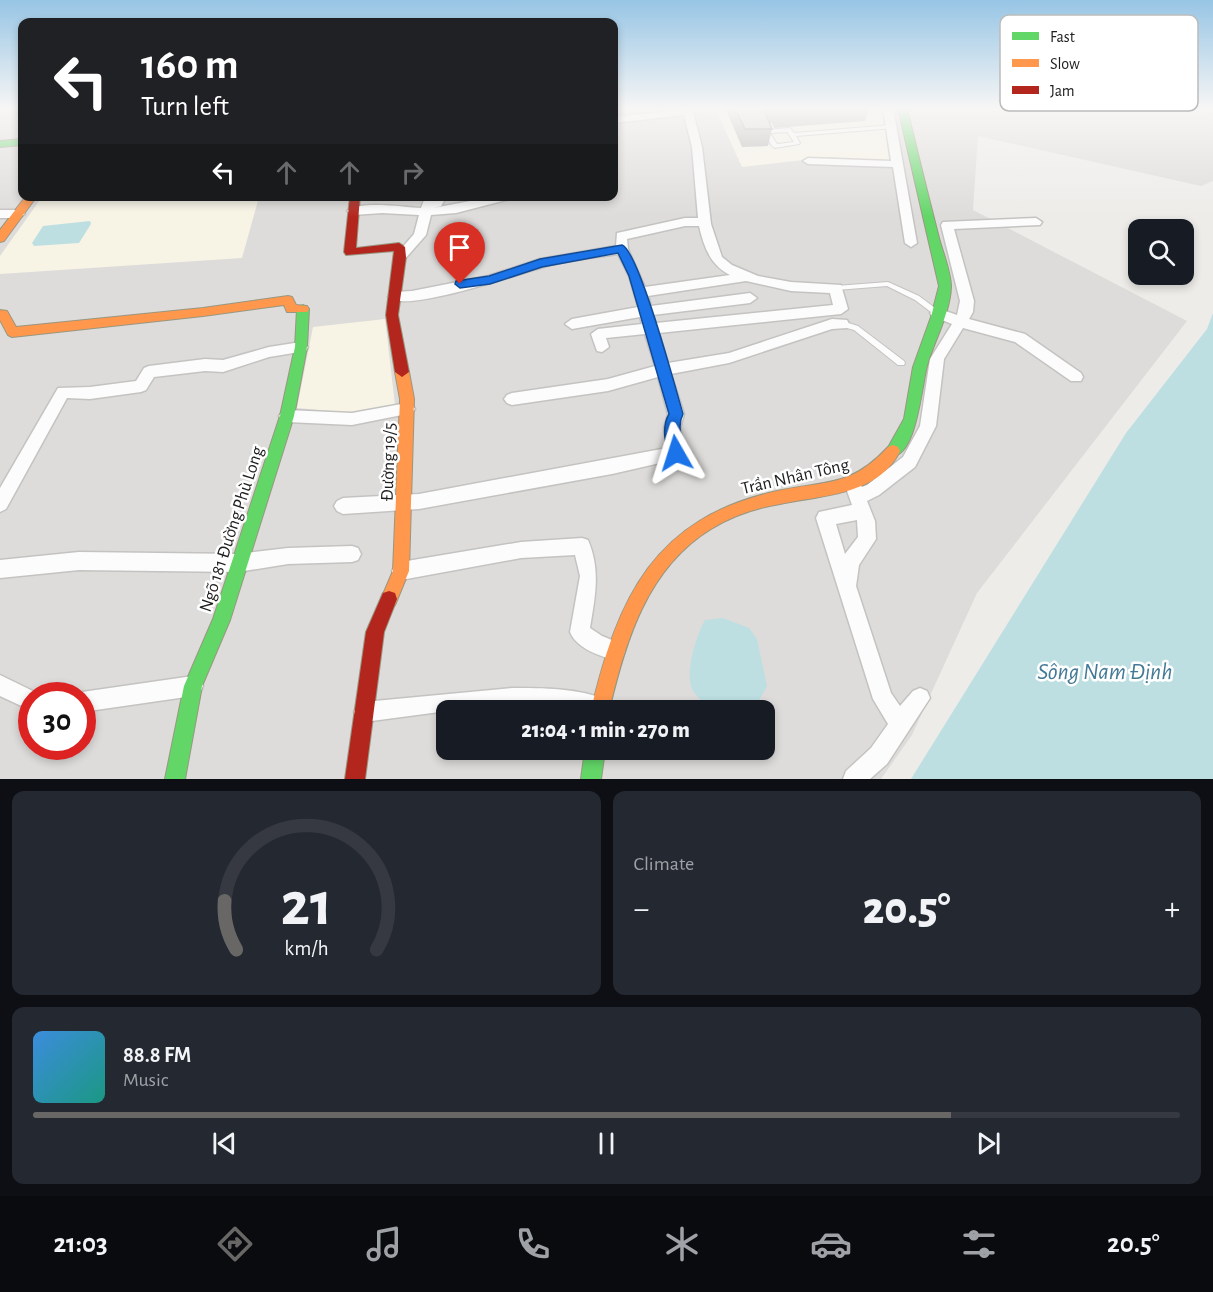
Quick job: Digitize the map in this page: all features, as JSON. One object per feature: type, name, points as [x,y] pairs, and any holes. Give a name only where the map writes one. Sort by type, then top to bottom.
[{"type":"street","points":[[602,347],[598,334],[841,309],[836,288],[790,286],[734,272],[718,261],[709,240],[700,194],[696,144]]},
{"type":"street","points":[[894,144],[911,243]]},
{"type":"street","name":"Trần Nhân Tông","points":[[602,700],[615,651],[637,598],[660,561],[682,537],[711,519],[749,503],[858,497],[896,449],[913,417],[919,370],[945,294],[945,277],[911,144]]},
{"type":"street","points":[[808,161],[897,164]]},
{"type":"street","points":[[0,238],[28,201]]},
{"type":"street","points":[[354,201],[350,252],[399,247],[400,257]]},
{"type":"street","points":[[400,257],[420,235],[429,203],[438,201]]},
{"type":"street","points":[[353,211],[401,208],[426,212],[456,209],[493,201]]},
{"type":"street","points":[[0,214],[19,214]]},
{"type":"street","points":[[343,506],[364,503],[404,503],[649,460],[676,453],[672,435],[673,420],[676,414],[635,276],[622,249],[621,236],[685,222],[706,222]]},
{"type":"street","points":[[900,724],[883,699],[825,518],[873,490],[909,462],[928,426],[937,359],[966,312],[966,301],[947,225],[1036,222]]},
{"type":"street","points":[[395,297],[412,296],[490,280],[561,258],[622,249]]},
{"type":"street","name":"Đường 19/5","points":[[355,779],[375,632],[401,572],[407,409],[392,315],[400,257]]},
{"type":"street","points":[[639,293],[748,276]]},
{"type":"street","points":[[572,324],[645,311],[750,298]]},
{"type":"street","name":"Ngõ 181 Đường Phù Long","points":[[0,314],[6,318],[12,332],[203,312],[288,300],[291,309],[303,308],[301,348],[287,416],[221,620],[193,686],[175,779]]},
{"type":"street","points":[[937,313],[1020,338],[1076,377]]},
{"type":"street","points":[[512,399],[608,385],[662,370],[729,358],[832,324],[842,324]]},
{"type":"street","points":[[0,504],[63,392],[90,393],[141,386],[149,372],[205,365],[222,366],[269,352],[301,348]]},
{"type":"street","points":[[287,416],[352,419],[407,409]]},
{"type":"street","points":[[847,586],[850,562],[867,538],[858,497]]},
{"type":"street","points":[[401,572],[521,550],[582,546],[589,576],[580,632],[596,644],[615,651]]},
{"type":"street","points":[[0,569],[79,561],[238,563],[288,556],[352,554]]},
{"type":"street","points":[[0,685],[18,695]]},
{"type":"street","points":[[96,700],[193,686]]},
{"type":"street","points":[[491,700],[526,697],[574,700]]},
{"type":"street","points":[[854,779],[879,756],[920,698]]},
{"type":"street","points":[[364,711],[436,705]]},
{"type":"street","points":[[591,779],[594,760]]},
{"type":"lane","points":[[836,288],[888,284],[917,298],[937,313]]},
{"type":"lane","points":[[842,324],[856,328],[901,363]]},
{"type":"shaded area","points":[[0,144],[18,144],[18,201],[618,201],[618,144],[977,144],[973,210],[1187,321],[977,593],[912,735],[881,779],[0,779]]},
{"type":"shaded area","points":[[732,144],[890,144],[894,162],[829,157],[742,167]]},
{"type":"shaded area","points":[[1015,144],[1213,144],[1213,181],[1201,186]]},
{"type":"shaded area","points":[[39,201],[258,201],[242,258],[0,274],[0,256]]},
{"type":"shaded area","points":[[385,319],[395,405],[352,413],[297,408],[313,327]]},
{"type":"water","points":[[90,221],[91,224],[79,243],[34,246],[32,243],[43,226]]},
{"type":"water","name":"Sông Nam Định","points":[[1213,313],[1213,779],[911,779],[1126,433],[1207,329]]},
{"type":"water","points":[[723,618],[749,628],[757,639],[767,686],[759,700],[701,700],[692,689],[691,663],[695,644],[705,620]]},
{"type":"traffic: fast","points":[[893,451],[902,439],[911,419],[920,367],[945,286],[911,144]]},
{"type":"traffic: fast","points":[[175,779],[193,686],[221,620],[287,416],[301,347],[303,309]]},
{"type":"traffic: fast","points":[[591,779],[594,760]]},
{"type":"traffic: slow","points":[[0,238],[28,201]]},
{"type":"traffic: slow","points":[[0,314],[3,314],[12,332],[203,312],[288,300],[291,309],[303,309]]},
{"type":"traffic: slow","points":[[389,599],[401,571],[407,399],[402,372]]},
{"type":"traffic: slow","points":[[603,700],[609,672],[635,602],[654,572],[677,546],[705,524],[739,508],[779,497],[842,487],[855,482],[881,465],[893,451]]},
{"type":"traffic: jam","points":[[355,201],[350,252],[399,247],[400,257],[392,315],[402,372]]},
{"type":"traffic: jam","points":[[355,779],[375,632],[389,599]]},
{"type":"route","points":[[460,284],[490,280],[561,258],[622,249],[635,276],[670,391],[676,414],[673,420],[672,435],[676,453]]}]
